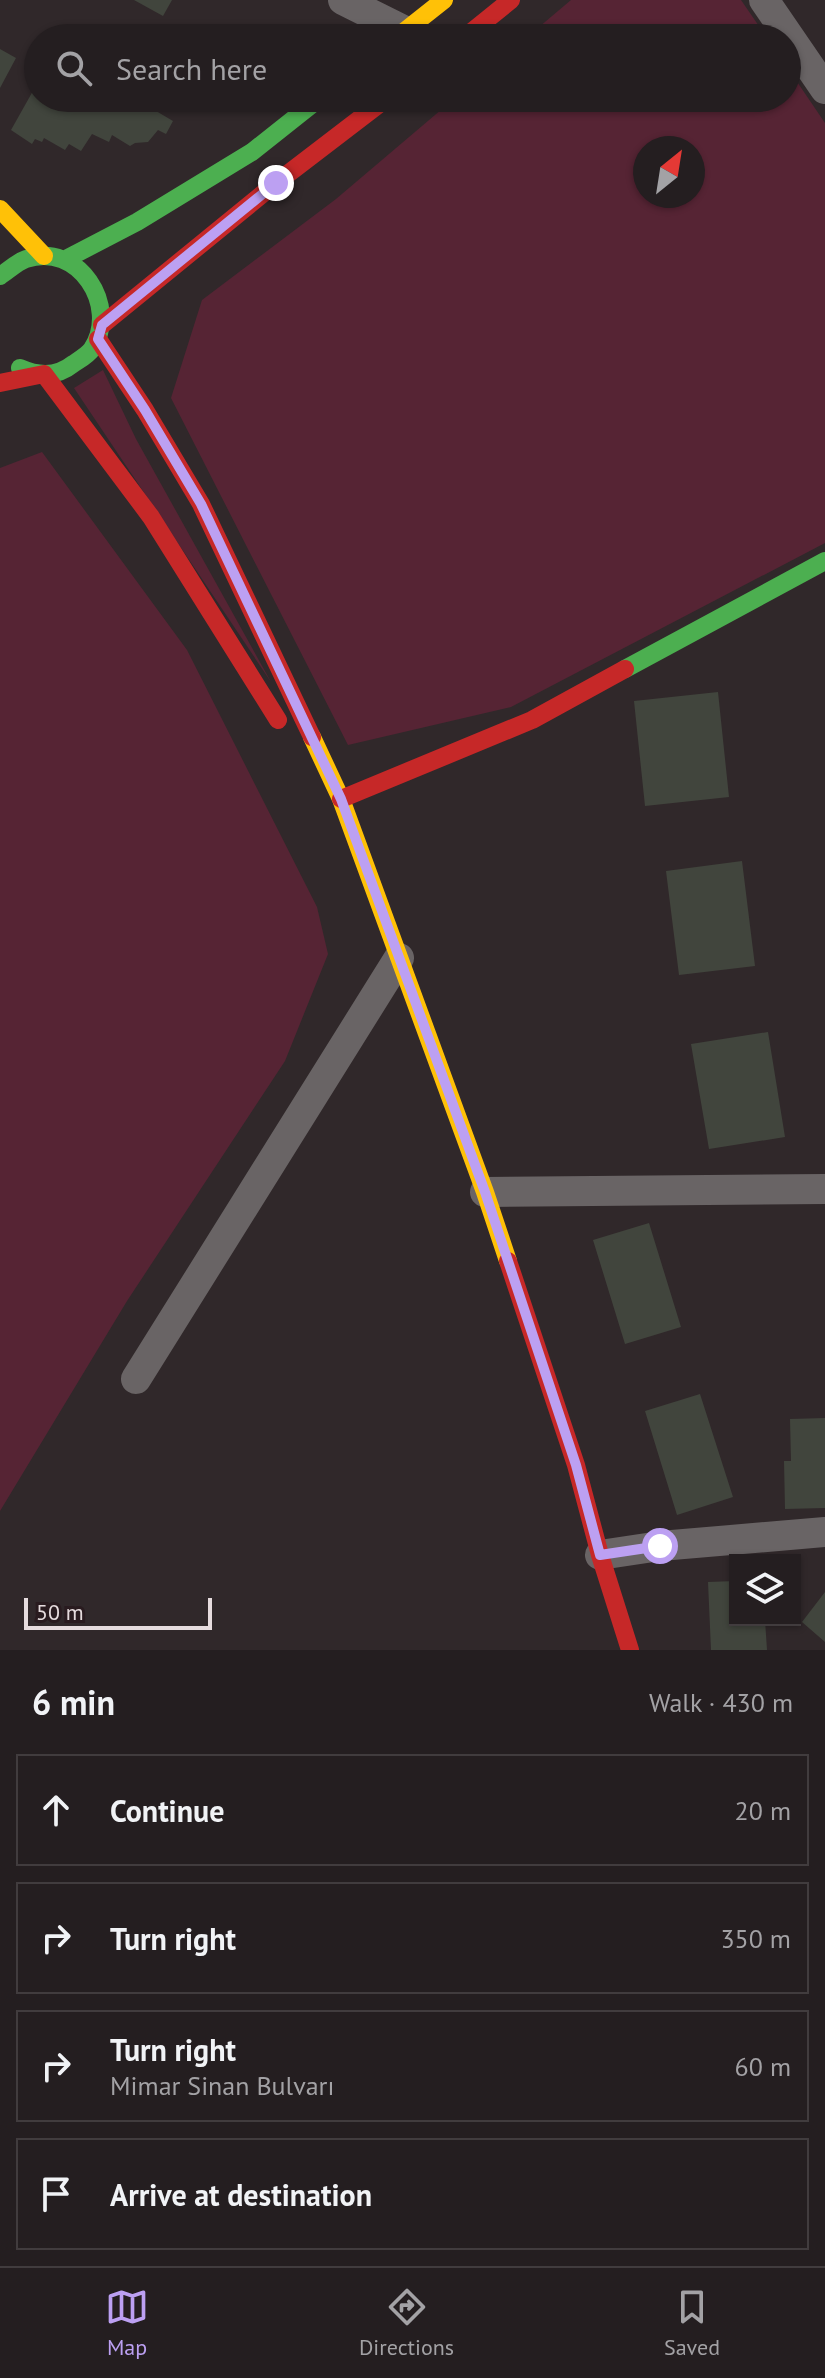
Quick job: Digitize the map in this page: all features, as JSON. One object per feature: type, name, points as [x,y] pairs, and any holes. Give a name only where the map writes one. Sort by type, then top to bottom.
[{"type":"main road","points":[[418,24],[444,0]]},
{"type":"main road","points":[[481,24],[511,0]]},
{"type":"main road","points":[[64,260],[137,222],[252,152],[302,112]]},
{"type":"main road","points":[[0,383],[61,372],[76,365],[89,353],[100,332],[276,183],[369,112]]},
{"type":"main road","points":[[0,209],[44,256]]},
{"type":"main road","points":[[0,276],[28,258],[44,256],[64,260],[81,270],[95,285],[102,305],[100,332],[201,504],[341,799],[485,1192],[576,1465],[630,1650]]},
{"type":"main road","points":[[7,362],[25,371],[44,374],[151,517],[284,730]]},
{"type":"main road","points":[[341,799],[532,720],[825,561]]},
{"type":"main road","points":[[301,756],[309,770],[341,799]]},
{"type":"street","points":[[343,0],[384,24]]},
{"type":"street","points":[[764,0],[780,24]]},
{"type":"street","points":[[801,54],[825,89]]},
{"type":"street","points":[[136,1379],[399,958]]},
{"type":"street","points":[[485,1192],[825,1189]]},
{"type":"street","points":[[600,1555],[660,1546],[825,1532]]},
{"type":"shaded area","points":[[571,0],[741,0],[757,24],[543,24]]},
{"type":"shaded area","points":[[801,88],[825,123],[825,543],[511,707],[348,745],[171,398],[202,300],[336,199],[439,112],[801,112]]},
{"type":"shaded area","points":[[103,370],[136,439],[271,682],[74,388]]},
{"type":"shaded area","points":[[42,452],[187,650],[317,907],[328,954],[285,1061],[127,1301],[0,1511],[0,468]]},
{"type":"building","points":[[134,0],[172,0],[163,16]]},
{"type":"building","points":[[0,49],[16,58],[0,88]]},
{"type":"building","points":[[24,107],[24,112],[158,112],[173,121],[166,134],[158,130],[148,142],[130,146],[112,135],[109,142],[92,134],[81,151],[69,144],[65,150],[44,138],[42,142],[35,139],[32,144],[11,130]]},
{"type":"building","points":[[718,692],[729,797],[645,806],[634,701]]},
{"type":"building","points":[[742,861],[755,966],[679,975],[666,871]]},
{"type":"building","points":[[768,1032],[785,1137],[709,1149],[691,1044]]},
{"type":"building","points":[[649,1223],[681,1327],[625,1344],[593,1240]]},
{"type":"building","points":[[700,1394],[733,1497],[677,1515],[645,1411]]},
{"type":"building","points":[[825,1418],[825,1508],[785,1509],[784,1461],[791,1461],[790,1419]]},
{"type":"building","points":[[729,1581],[729,1626],[765,1626],[767,1650],[711,1650],[708,1582]]},
{"type":"building","points":[[825,1592],[825,1642],[802,1622]]},
{"type":"traffic: fast","points":[[64,260],[137,222],[252,152],[302,112]]},
{"type":"traffic: fast","points":[[0,276],[26,259],[45,256],[62,259],[77,268],[89,281],[101,314],[99,332],[92,349],[67,368],[40,374],[20,368]]},
{"type":"traffic: fast","points":[[625,669],[825,561]]},
{"type":"traffic: slow","points":[[414,24],[444,0]]},
{"type":"traffic: slow","points":[[0,209],[44,256]]},
{"type":"traffic: slow","points":[[312,737],[341,799],[508,1261]]},
{"type":"traffic: jam","points":[[481,24],[511,0]]},
{"type":"traffic: jam","points":[[102,325],[369,112]]},
{"type":"traffic: jam","points":[[98,339],[201,504],[312,737]]},
{"type":"traffic: jam","points":[[0,383],[44,374],[151,517],[278,720]]},
{"type":"traffic: jam","points":[[341,799],[532,720],[625,669]]},
{"type":"traffic: jam","points":[[508,1261],[576,1465],[630,1650]]},
{"type":"route","points":[[276,183],[102,325],[98,339],[201,504],[341,799],[485,1192],[576,1465],[600,1555],[660,1546]]}]
